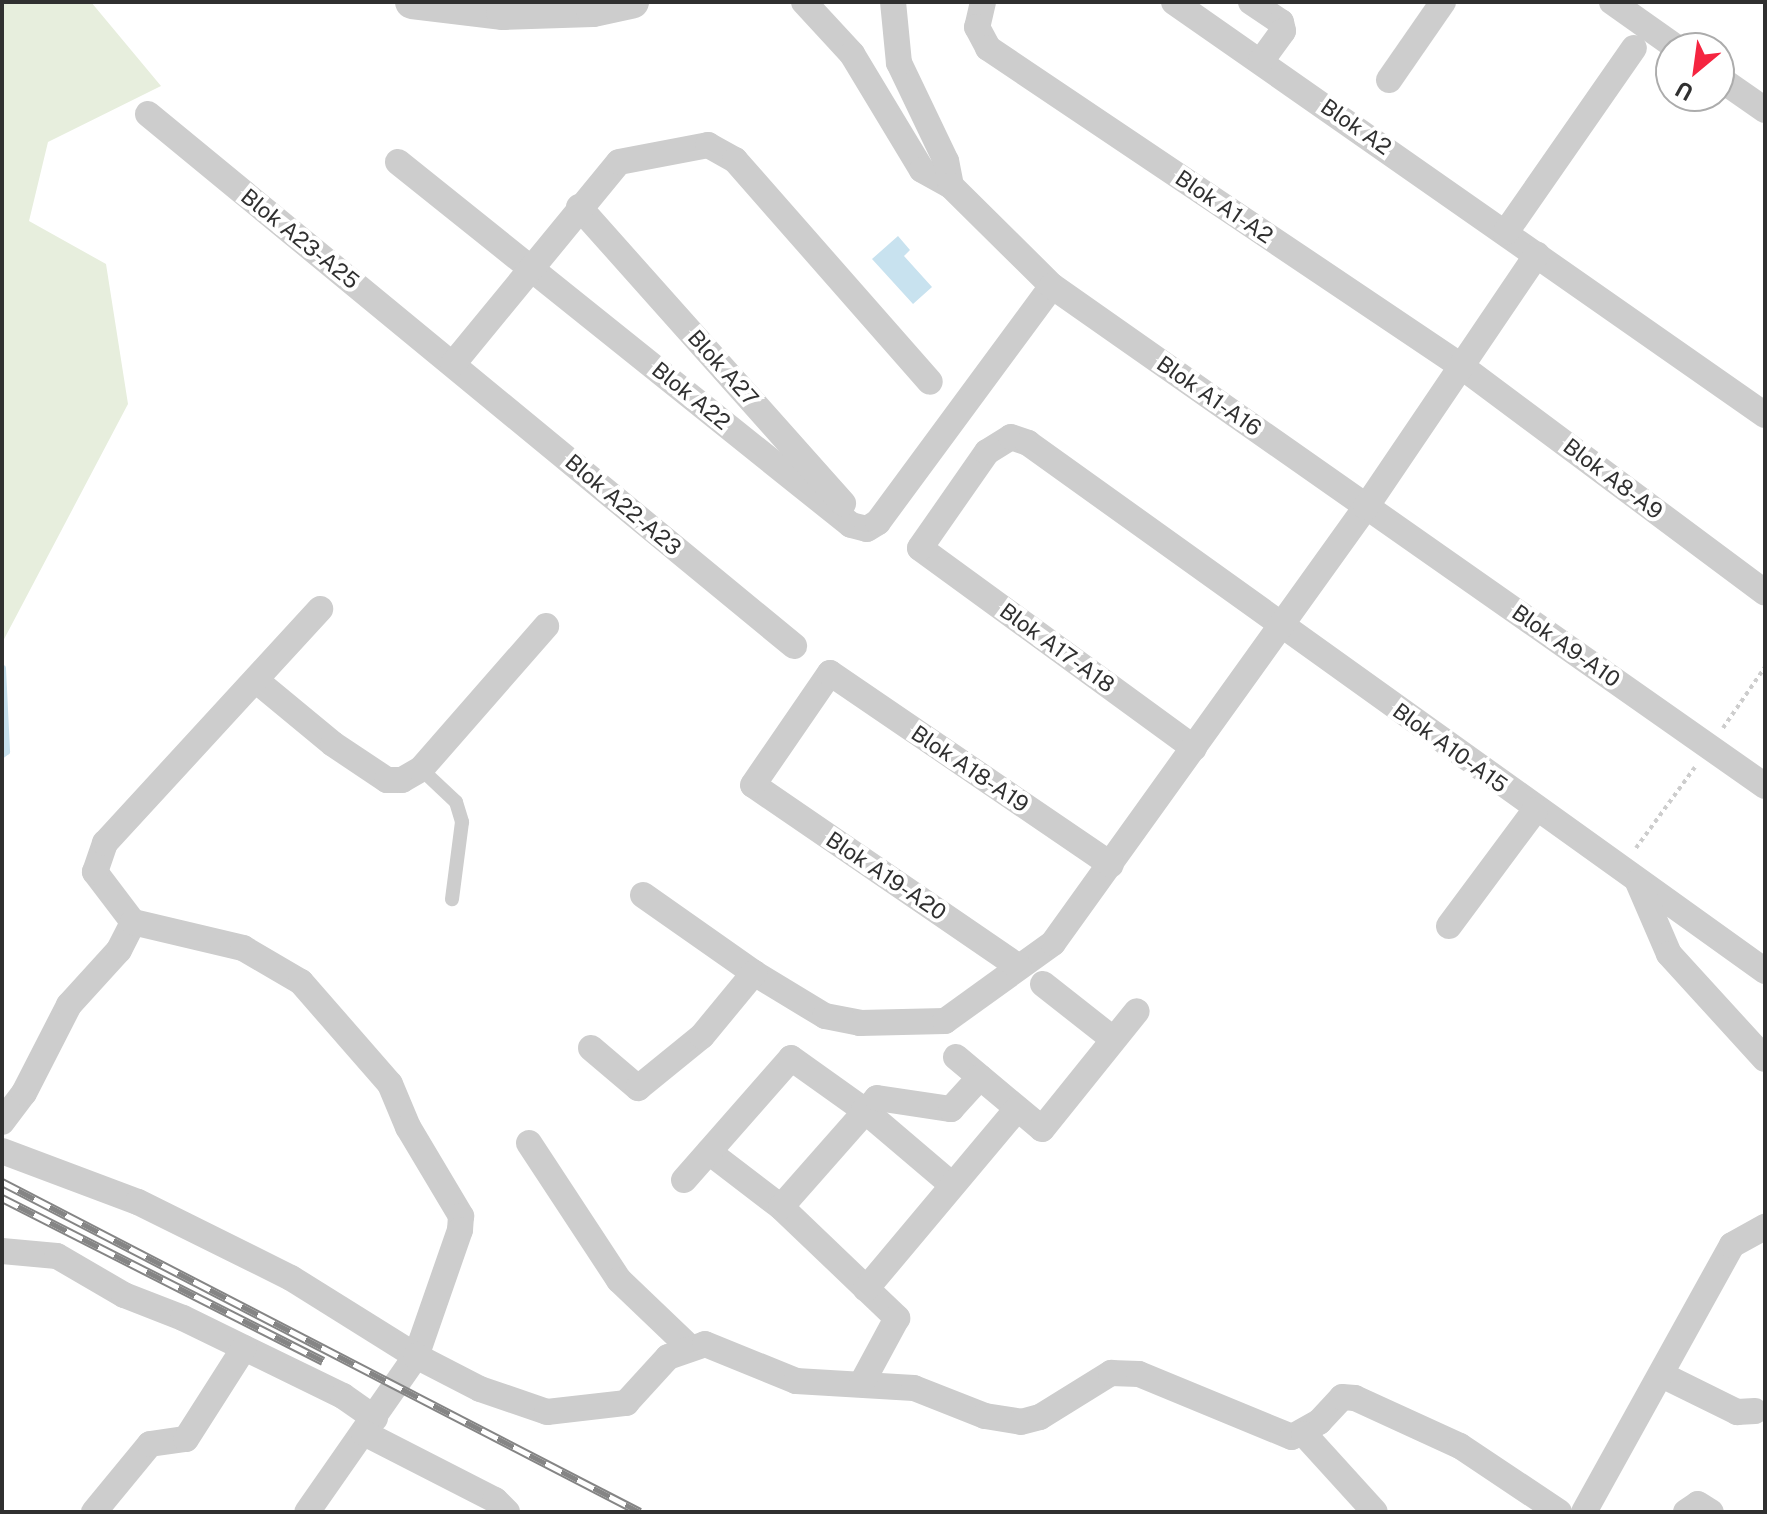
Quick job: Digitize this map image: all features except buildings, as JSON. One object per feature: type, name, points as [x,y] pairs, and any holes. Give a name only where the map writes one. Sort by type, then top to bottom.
[{"type":"street","points":[[412,2],[503,13],[593,10],[632,2]]},
{"type":"street","points":[[804,2],[898,99]]},
{"type":"street","points":[[893,2],[899,63],[898,99]]},
{"type":"street","name":"Blok A1-A2","points":[[983,2],[977,27],[988,48],[1461,366]]},
{"type":"street","name":"Blok A2","points":[[1174,2],[1765,415]]},
{"type":"street","points":[[1251,2],[1281,22],[1283,31],[1261,61]]},
{"type":"street","points":[[1389,80],[1443,2]]},
{"type":"street","points":[[1612,2],[1655,32]]},
{"type":"street","points":[[1506,232],[1634,48]]},
{"type":"street","points":[[1735,86],[1761,100]]},
{"type":"street","name":"Blok A1-A16","points":[[898,99],[922,170],[951,186],[1000,240],[1052,286],[1366,507]]},
{"type":"street","name":"Blok A23-A25","points":[[148,114],[453,364]]},
{"type":"street","points":[[453,364],[619,162],[708,145],[735,160],[930,382]]},
{"type":"street","name":"Blok A22","points":[[398,162],[859,527]]},
{"type":"street","name":"Blok A27","points":[[579,207],[859,527]]},
{"type":"street","points":[[643,895],[754,973],[825,1016],[860,1023],[945,1021],[1053,943],[1366,507],[1537,254]]},
{"type":"street","points":[[859,527],[878,522],[1052,286]]},
{"type":"street","name":"Blok A22-A23","points":[[453,364],[794,646]]},
{"type":"street","name":"Blok A8-A9","points":[[1461,366],[1765,593]]},
{"type":"street","name":"Blok A17-A18","points":[[1028,443],[1011,437],[987,452],[920,548],[1194,748]]},
{"type":"street","name":"Blok A10-A15","points":[[1028,443],[1535,810],[1765,971]]},
{"type":"street","name":"Blok A9-A10","points":[[1366,507],[1765,786]]},
{"type":"street","points":[[307,1512],[416,1356],[461,1216],[408,1127],[390,1084],[301,982],[243,948],[133,922],[95,872],[97,857],[258,682],[320,609]]},
{"type":"street","points":[[258,682],[387,780],[402,780],[421,769],[546,626]]},
{"type":"street","name":"Blok A19-A20","points":[[830,673],[753,785],[1019,967]]},
{"type":"street","name":"Blok A18-A19","points":[[830,673],[1111,865]]},
{"type":"street","points":[[1449,926],[1535,810]]},
{"type":"street","points":[[1629,876],[1669,954],[1765,1059]]},
{"type":"street","points":[[2,1122],[24,1093],[69,1005],[119,950],[133,922]]},
{"type":"street","points":[[591,1048],[638,1088],[702,1036],[754,973]]},
{"type":"street","points":[[1043,984],[1113,1039]]},
{"type":"street","points":[[956,1057],[1042,1129],[1137,1011]]},
{"type":"street","points":[[684,1180],[791,1058],[864,1110],[952,1185]]},
{"type":"street","points":[[781,1207],[877,1098],[951,1109],[980,1077]]},
{"type":"street","points":[[866,1289],[1017,1109]]},
{"type":"street","points":[[529,1143],[619,1280],[689,1347]]},
{"type":"street","points":[[2,1151],[138,1202],[291,1278],[416,1356],[480,1389],[547,1412],[626,1403],[668,1357],[689,1347],[705,1344],[796,1381],[863,1381],[914,1388],[985,1416],[1021,1422],[1040,1417],[1111,1373],[1139,1374],[1292,1437],[1304,1434],[1342,1397],[1355,1398],[1460,1446],[1559,1512]]},
{"type":"street","points":[[709,1152],[781,1207],[897,1318],[863,1381]]},
{"type":"street","points":[[1584,1512],[1732,1245],[1765,1227]]},
{"type":"street","points":[[2,1251],[57,1256],[124,1295],[343,1396],[369,1426],[495,1500],[507,1512]]},
{"type":"street","points":[[94,1512],[150,1444],[186,1439],[244,1348]]},
{"type":"street","points":[[1662,1375],[1737,1412],[1755,1411]]},
{"type":"street","points":[[1304,1434],[1375,1512]]},
{"type":"street","points":[[1686,1512],[1698,1504],[1711,1512]]},
{"type":"lane","points":[[421,769],[456,802],[462,822],[452,899]]},
{"type":"green space","points":[[2,2],[91,2],[161,86],[48,142],[29,221],[106,264],[128,404],[2,643]]},
{"type":"water","points":[[898,236],[910,250],[904,256],[932,287],[913,304],[872,259]]},
{"type":"waterway","points":[[2,668],[6,751],[2,754]]},
{"type":"railway","points":[[2,1182],[640,1512]]},
{"type":"railway","points":[[2,1198],[323,1361]]}]
